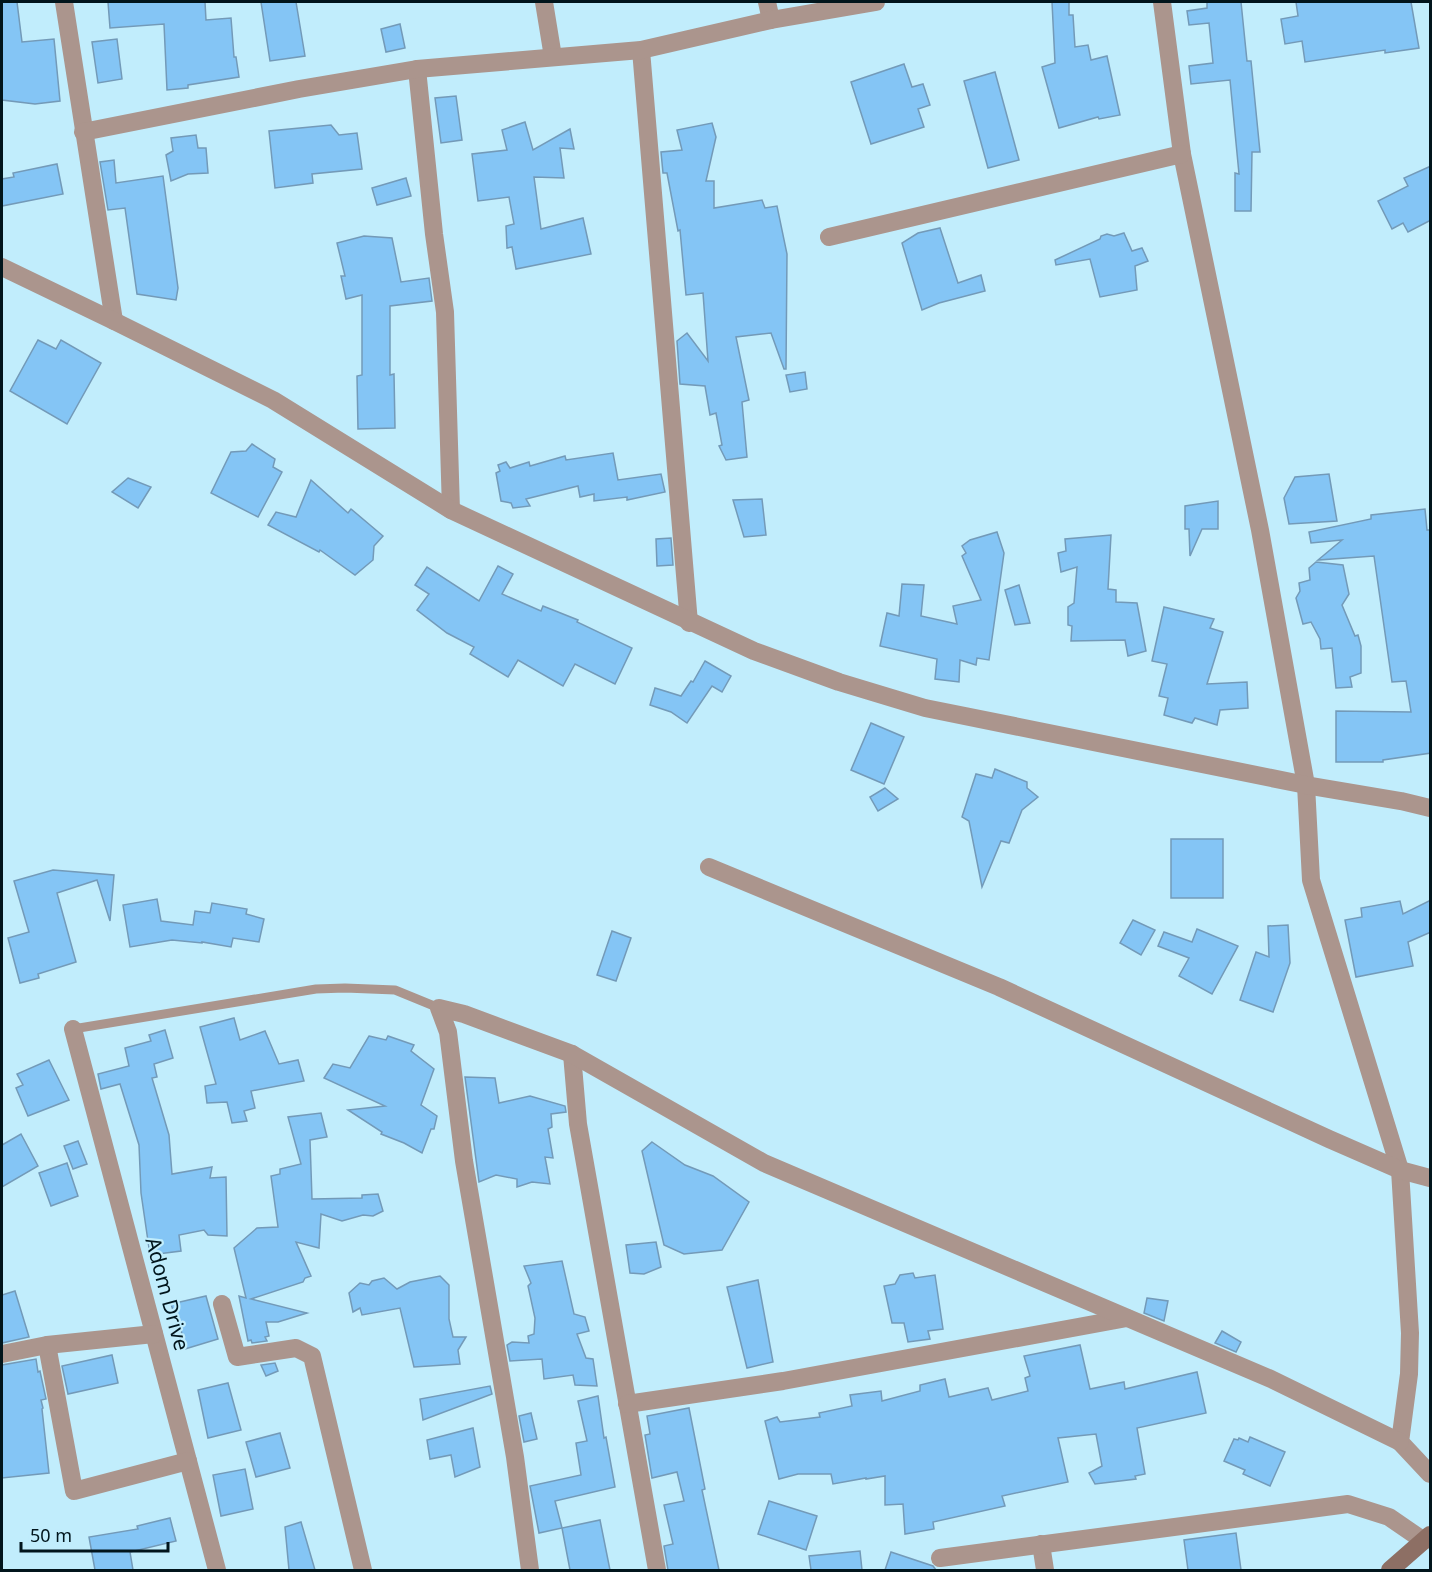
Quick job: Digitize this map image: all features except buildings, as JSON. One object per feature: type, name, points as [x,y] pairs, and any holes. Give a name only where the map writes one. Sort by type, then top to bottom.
[{"type":"street","points":[[64,2],[114,321]]},
{"type":"street","points":[[544,2],[553,57]]},
{"type":"street","points":[[767,2],[771,20]]},
{"type":"street","points":[[83,132],[299,89],[417,69],[641,51],[771,20],[876,2]]},
{"type":"street","points":[[1162,2],[1182,154],[1258,519],[1306,785],[1311,880],[1400,1170],[1410,1333],[1409,1374],[1400,1442]]},
{"type":"street","points":[[641,51],[689,622]]},
{"type":"street","points":[[417,69],[434,234],[445,312],[451,510]]},
{"type":"street","points":[[829,237],[1182,154]]},
{"type":"street","points":[[2,267],[273,400],[451,510],[754,651],[839,682],[925,708],[1431,808]]},
{"type":"street","points":[[710,867],[999,987],[1400,1170],[1431,1178]]},
{"type":"street","points":[[439,1008],[464,1014],[572,1054],[765,1163],[1271,1379],[1400,1442],[1431,1474]]},
{"type":"street","points":[[439,1008],[448,1032],[466,1172],[516,1456],[530,1570]]},
{"type":"street","name":"Adom Drive","points":[[73,1029],[216,1570]]},
{"type":"street","points":[[572,1054],[578,1124],[657,1570]]},
{"type":"street","points":[[222,1304],[237,1357],[296,1348],[312,1356],[363,1570]]},
{"type":"street","points":[[627,1404],[783,1381],[1127,1318]]},
{"type":"street","points":[[2,1354],[47,1345],[154,1334]]},
{"type":"street","points":[[47,1345],[74,1491],[188,1461]]},
{"type":"street","points":[[940,1558],[1348,1504],[1389,1517],[1428,1538],[1390,1570]]},
{"type":"street","points":[[1041,1544],[1045,1570]]},
{"type":"lane","points":[[73,1029],[316,989],[395,990],[439,1008]]}]
